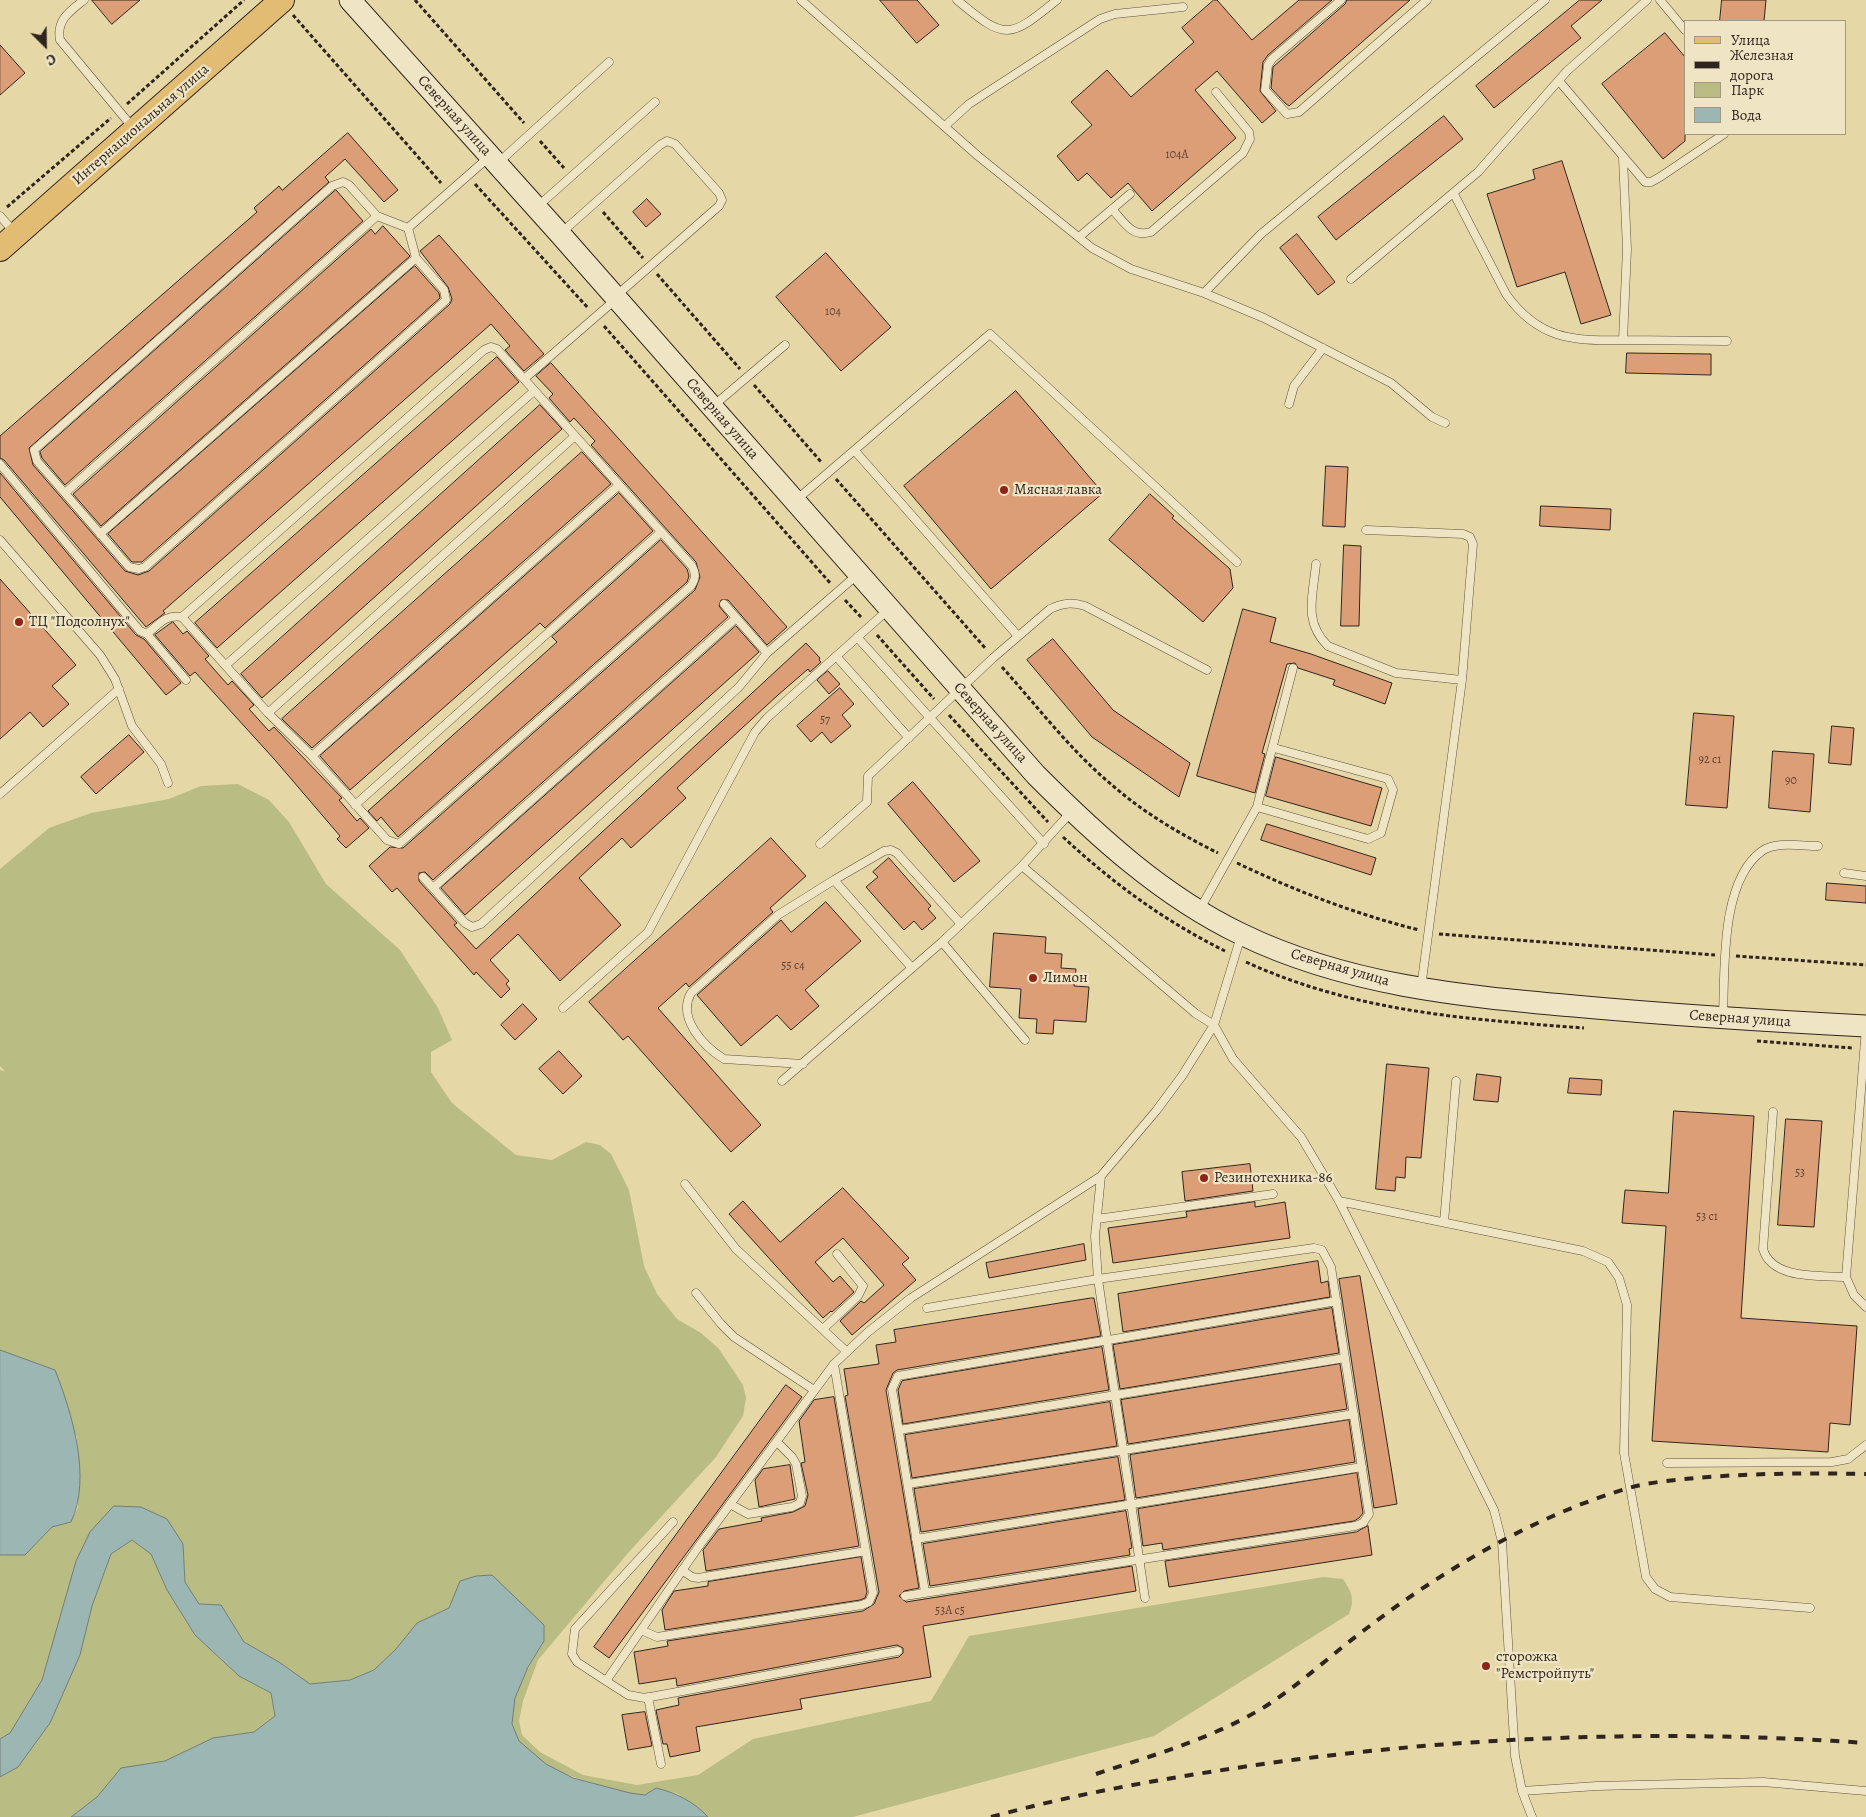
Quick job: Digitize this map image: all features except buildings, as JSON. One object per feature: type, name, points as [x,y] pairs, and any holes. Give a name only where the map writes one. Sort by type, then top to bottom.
[{"type":"main road","name":"Интернациональная улица","points":[[8,242],[282,0]]},
{"type":"main road","name":"Северная улица","points":[[350,0],[537,207],[711,408],[1036,775],[1072,812],[1149,877],[1199,911],[1241,934],[1310,962],[1364,978],[1421,990],[1496,1000],[1723,1018],[1866,1026]]},
{"type":"lane","points":[[84,0],[64,16],[59,26],[60,40],[135,130]]},
{"type":"lane","points":[[801,0],[945,126],[1092,248],[1131,269],[1204,292],[1264,318],[1391,383],[1432,417],[1446,423]]},
{"type":"lane","points":[[957,0],[989,25],[1009,30],[1024,27],[1057,0]]},
{"type":"lane","points":[[1340,0],[1272,59],[1268,65],[1266,90],[1286,114],[1299,112],[1427,0]]},
{"type":"lane","points":[[1204,292],[1261,234],[1545,0]]},
{"type":"lane","points":[[1351,279],[1454,194],[1495,154],[1584,54],[1647,0]]},
{"type":"lane","points":[[1660,0],[1684,29]]},
{"type":"lane","points":[[945,126],[969,104],[1100,19],[1115,14],[1183,7]]},
{"type":"lane","points":[[408,228],[494,160],[609,62]]},
{"type":"lane","points":[[1559,80],[1637,176],[1644,182],[1651,182],[1722,135]]},
{"type":"lane","points":[[1112,209],[1137,234],[1151,232],[1243,152],[1250,139],[1249,132],[1216,92]]},
{"type":"lane","points":[[537,207],[655,102]]},
{"type":"lane","points":[[524,379],[719,206],[722,200],[719,193],[675,144],[667,141],[602,195],[560,234]]},
{"type":"lane","points":[[1622,340],[1627,249],[1623,158]]},
{"type":"lane","points":[[344,182],[377,216],[408,228],[416,258],[444,290],[446,300],[443,305],[152,560],[139,569],[128,567],[37,461],[34,450],[37,445],[332,186],[344,182]]},
{"type":"lane","points":[[1079,237],[1130,194]]},
{"type":"lane","points":[[1454,194],[1506,294],[1515,306],[1532,322],[1556,335],[1589,341],[1727,341]]},
{"type":"lane","points":[[0,216],[8,242]]},
{"type":"lane","points":[[65,493],[377,216]]},
{"type":"lane","points":[[100,534],[416,258]]},
{"type":"lane","points":[[794,502],[990,334],[1237,562]]},
{"type":"lane","points":[[711,408],[785,345]]},
{"type":"lane","points":[[147,634],[167,617],[173,615],[182,617],[268,713],[312,756],[387,840],[399,844],[406,840],[692,586],[696,580],[692,566],[524,379],[497,350],[491,347],[484,350],[182,617]]},
{"type":"lane","points":[[1289,404],[1294,386],[1322,348]]},
{"type":"lane","points":[[226,666],[534,391]]},
{"type":"lane","points":[[268,713],[575,436]]},
{"type":"lane","points":[[855,451],[1018,636]]},
{"type":"lane","points":[[0,464],[140,631],[147,634],[186,680]]},
{"type":"lane","points":[[312,756],[619,485]]},
{"type":"lane","points":[[1366,530],[1464,534],[1470,537],[1473,544],[1462,680],[1421,990]]},
{"type":"lane","points":[[356,805],[661,532]]},
{"type":"lane","points":[[0,540],[100,655],[115,679],[132,726],[160,764],[168,784]]},
{"type":"lane","points":[[1316,564],[1311,618],[1319,638],[1328,646],[1396,673],[1462,680]]},
{"type":"lane","points":[[423,877],[465,923],[472,927],[481,924],[739,687],[767,653],[858,574]]},
{"type":"lane","points":[[820,844],[867,802],[868,776],[931,719],[960,689],[1050,609],[1073,602],[1085,606],[1207,670]]},
{"type":"lane","points":[[724,604],[767,653]]},
{"type":"lane","points":[[563,1008],[648,932],[755,732],[767,718],[889,609]]},
{"type":"lane","points":[[433,888],[736,618]]},
{"type":"lane","points":[[857,637],[1044,844]]},
{"type":"lane","points":[[836,656],[909,738]]},
{"type":"lane","points":[[1199,911],[1257,807],[1274,748],[1293,668]]},
{"type":"lane","points":[[0,794],[119,689]]},
{"type":"lane","points":[[1257,807],[1368,839],[1381,833],[1393,790],[1388,779],[1274,748]]},
{"type":"lane","points":[[782,1081],[942,942],[1044,844],[1072,812]]},
{"type":"lane","points":[[1723,1018],[1725,955],[1732,899],[1739,880],[1762,851],[1775,846],[1818,846]]},
{"type":"lane","points":[[803,1064],[724,1059],[700,1037],[689,1023],[687,1000],[691,993],[778,915],[884,851],[891,850],[897,852],[961,924]]},
{"type":"lane","points":[[1022,866],[1195,1013],[1214,1026],[1233,1059],[1301,1137],[1339,1201],[1494,1510],[1499,1524],[1502,1542],[1516,1756],[1522,1791],[1532,1817]]},
{"type":"lane","points":[[1844,873],[1866,876]]},
{"type":"lane","points":[[834,880],[912,968]]},
{"type":"lane","points":[[606,1682],[682,1570],[834,1364],[889,1314],[911,1298],[1101,1176],[1177,1083],[1214,1026],[1241,934]]},
{"type":"lane","points":[[942,942],[1025,1040]]},
{"type":"lane","points":[[1866,1026],[1846,1277],[1854,1295],[1866,1308]]},
{"type":"lane","points":[[1444,1222],[1456,1081]]},
{"type":"lane","points":[[1773,1112],[1763,1249],[1766,1258],[1781,1271],[1846,1277]]},
{"type":"lane","points":[[1101,1176],[1094,1236],[1098,1279],[1145,1598]]},
{"type":"lane","points":[[685,1184],[736,1249],[847,1352]]},
{"type":"lane","points":[[1097,1219],[1273,1194]]},
{"type":"lane","points":[[1339,1201],[1582,1251],[1608,1262],[1619,1278],[1628,1313],[1624,1453],[1646,1577],[1655,1589],[1670,1597],[1810,1608]]},
{"type":"lane","points":[[905,1596],[1363,1524],[1369,1514],[1337,1301],[1328,1258],[1322,1250],[1314,1248],[1098,1279],[927,1308]]},
{"type":"lane","points":[[823,1329],[858,1296],[862,1286],[837,1254]]},
{"type":"lane","points":[[696,1293],[734,1337],[814,1390]]},
{"type":"lane","points":[[925,1592],[892,1389],[898,1376],[1337,1301]]},
{"type":"lane","points":[[899,1430],[1345,1358]]},
{"type":"lane","points":[[641,1630],[657,1637],[862,1605],[868,1602],[873,1593],[834,1364]]},
{"type":"lane","points":[[908,1484],[1354,1414]]},
{"type":"lane","points":[[730,1504],[748,1514],[792,1507],[800,1503],[802,1496],[796,1464],[792,1457],[777,1442]]},
{"type":"lane","points":[[1667,1463],[1832,1462],[1848,1459],[1866,1445]]},
{"type":"lane","points":[[916,1539],[1362,1467]]},
{"type":"lane","points":[[673,1522],[574,1629],[572,1654],[577,1662],[606,1682],[635,1698],[648,1697],[898,1650]]},
{"type":"lane","points":[[682,1570],[692,1577],[698,1578],[866,1551]]},
{"type":"lane","points":[[648,1697],[661,1764]]},
{"type":"lane","points":[[1522,1791],[1597,1786],[1763,1782],[1866,1791]]},
{"type":"green space","points":[[238,784],[269,800],[289,822],[326,884],[400,950],[438,1008],[452,1040],[431,1052],[431,1072],[452,1103],[516,1155],[552,1160],[586,1142],[600,1145],[611,1154],[629,1190],[644,1266],[657,1294],[677,1319],[701,1333],[719,1349],[743,1385],[746,1398],[743,1416],[716,1457],[628,1553],[538,1660],[523,1701],[519,1721],[522,1735],[540,1752],[583,1775],[637,1785],[698,1775],[753,1739],[931,1701],[969,1636],[1323,1577],[1343,1579],[1352,1596],[1349,1614],[1154,1736],[853,1817],[708,1817],[678,1794],[656,1788],[642,1795],[625,1792],[553,1769],[527,1751],[518,1740],[512,1726],[511,1716],[516,1693],[544,1641],[460,1581],[449,1608],[417,1623],[396,1649],[374,1670],[350,1680],[310,1684],[279,1662],[244,1642],[221,1605],[199,1604],[185,1582],[183,1544],[141,1507],[58,1628],[42,1680],[10,1733],[0,1739],[0,1555],[25,1555],[52,1527],[71,1522],[78,1507],[77,1437],[23,1359],[0,1350],[0,1070],[5,1071],[0,1066],[0,869],[49,828],[91,813],[169,799],[201,786]]},
{"type":"green space","points":[[132,1540],[151,1554],[167,1590],[195,1635],[239,1676],[271,1693],[275,1716],[254,1732],[213,1738],[165,1761],[121,1768],[97,1797],[71,1817],[0,1817],[0,1777],[18,1767],[80,1655],[92,1606],[111,1554]]},
{"type":"water","points":[[0,1350],[55,1370],[73,1425],[80,1466],[80,1486],[77,1505],[71,1522],[52,1527],[25,1555],[0,1555]]},
{"type":"water","points":[[114,1506],[141,1507],[167,1519],[183,1544],[185,1582],[199,1604],[221,1605],[244,1642],[279,1662],[310,1684],[350,1680],[374,1670],[396,1649],[417,1623],[449,1608],[460,1581],[476,1576],[492,1575],[544,1625],[544,1641],[528,1667],[515,1698],[512,1724],[519,1741],[546,1764],[573,1778],[630,1793],[645,1795],[656,1788],[664,1790],[678,1795],[708,1817],[71,1817],[97,1797],[121,1768],[165,1761],[213,1738],[254,1732],[275,1716],[271,1693],[239,1676],[195,1635],[167,1590],[151,1554],[132,1540],[111,1554],[92,1606],[80,1655],[50,1723],[18,1767],[0,1777],[0,1739],[10,1733],[42,1680],[76,1561],[90,1532]]},
{"type":"railway","points":[[1096,1774],[1205,1737],[1266,1706],[1292,1688],[1396,1606],[1427,1585],[1492,1546],[1525,1529],[1594,1499],[1637,1486],[1717,1476],[1866,1474]]},
{"type":"railway","points":[[991,1817],[1090,1793],[1189,1775],[1332,1755],[1408,1747],[1561,1738],[1637,1736],[1713,1736],[1866,1743]]},
{"type":"place","name":"Мясная лавка","points":[[1004,490]]},
{"type":"place","name":"ТЦ \"Подсолнух\"","points":[[19,622]]},
{"type":"place","name":"Лимон","points":[[1033,978]]},
{"type":"place","name":"Резинотехника-86","points":[[1204,1178]]},
{"type":"place","name":"сторожка \"Ремстройпуть\"","points":[[1486,1666]]}]
